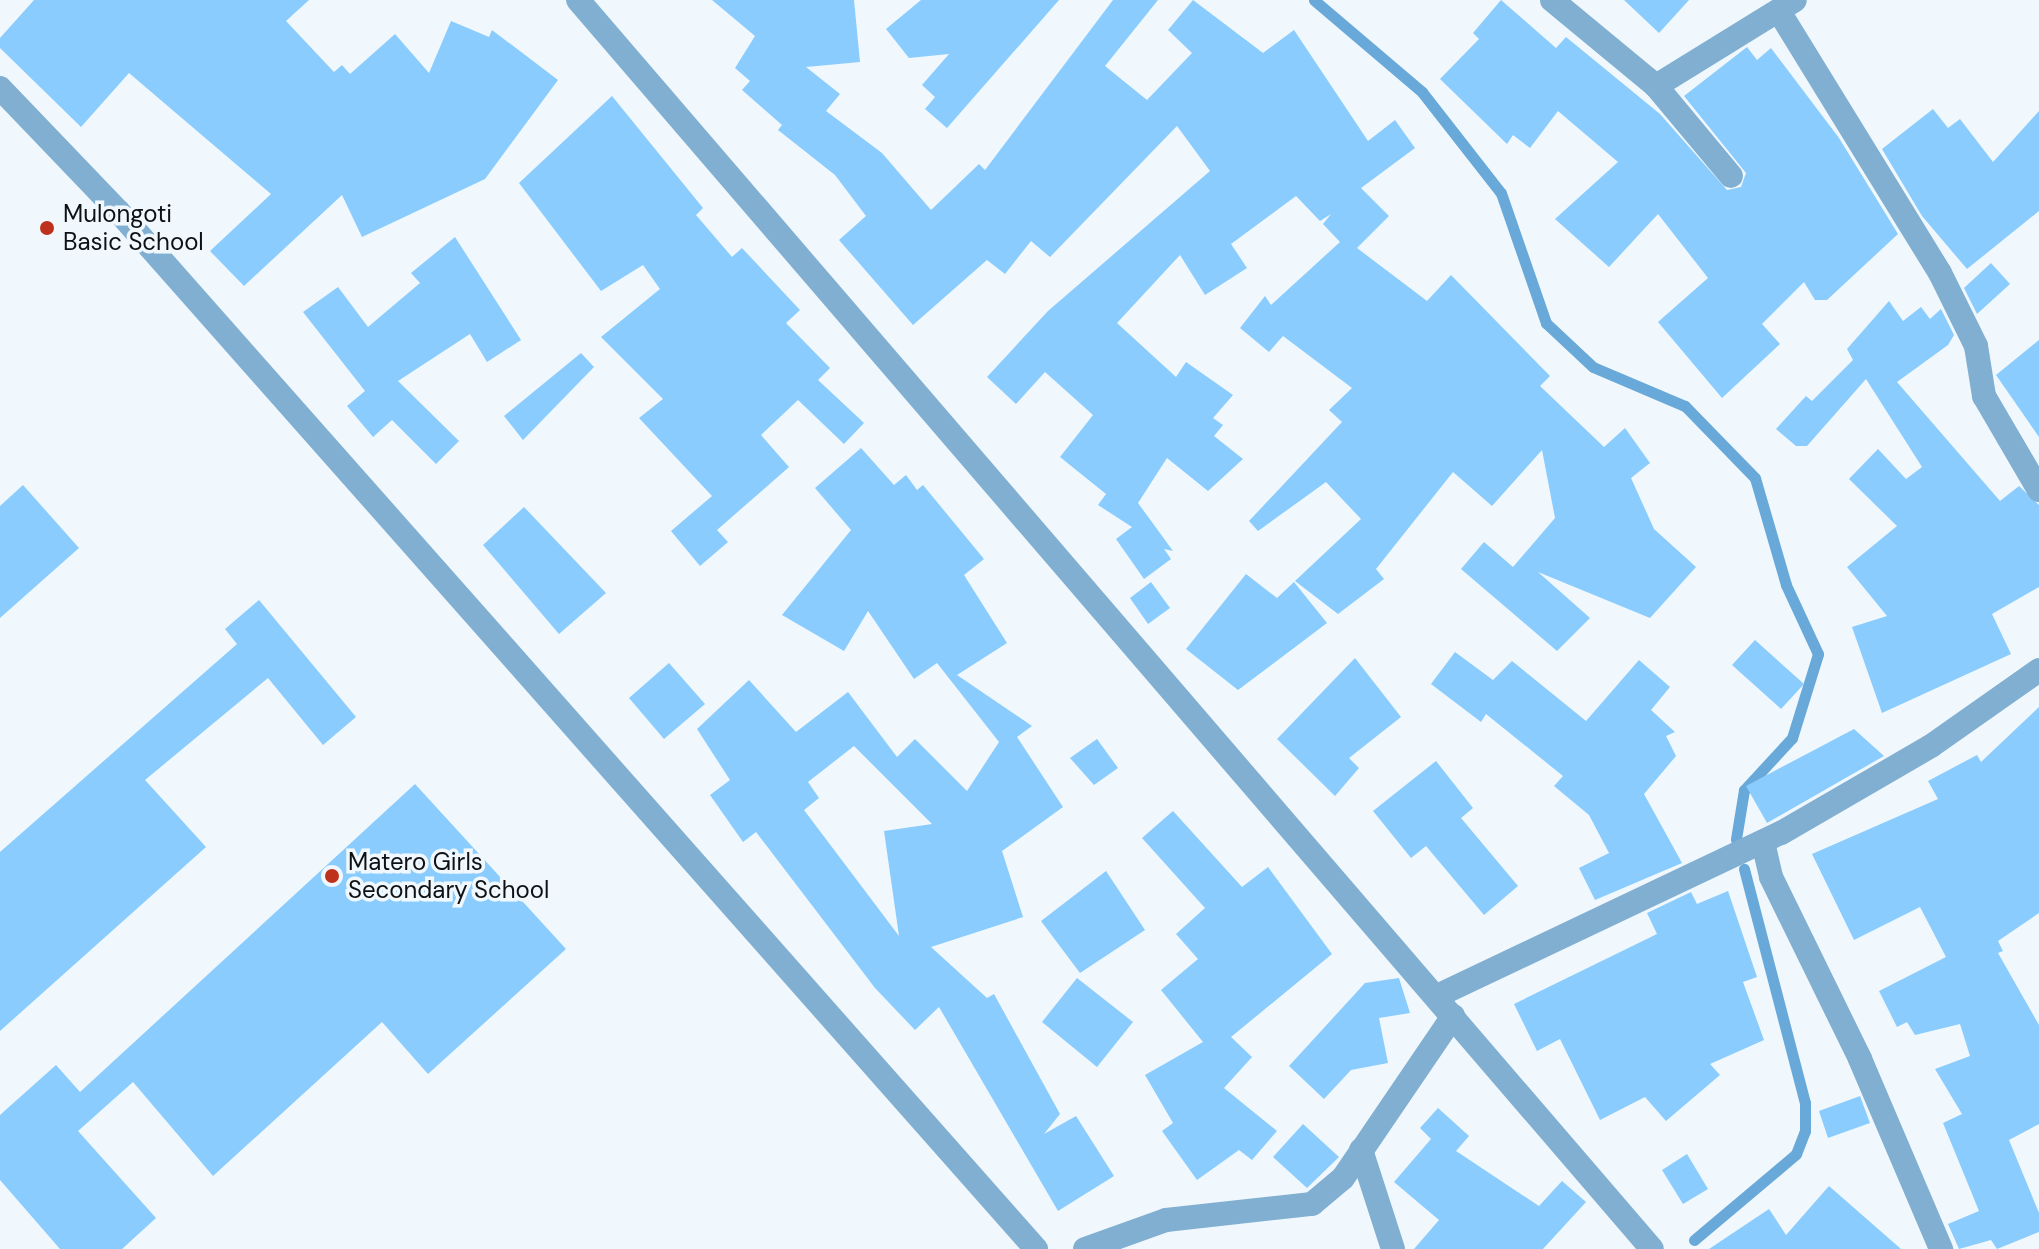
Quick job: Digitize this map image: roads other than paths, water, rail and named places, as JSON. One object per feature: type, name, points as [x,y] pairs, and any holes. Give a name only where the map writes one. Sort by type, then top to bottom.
[{"type":"street","points":[[578,0],[1652,1249]]},
{"type":"street","points":[[1552,0],[1656,86],[1731,176]]},
{"type":"street","points":[[1656,86],[1788,6],[1940,273],[1976,346],[1984,396],[2039,490]]},
{"type":"street","points":[[0,88],[118,211],[1036,1249]]},
{"type":"street","points":[[1437,996],[1763,842],[1931,746],[2039,670]]},
{"type":"street","points":[[1763,842],[1771,877],[1860,1059],[1941,1249]]},
{"type":"street","points":[[1085,1249],[1166,1220],[1312,1204],[1343,1178],[1453,1016]]},
{"type":"street","points":[[1361,1150],[1393,1249]]},
{"type":"waterway","points":[[1314,0],[1422,92],[1501,193],[1546,323],[1593,367],[1685,406],[1755,478],[1786,585],[1818,654],[1792,738],[1744,790],[1736,839]]},
{"type":"waterway","points":[[1694,1240],[1796,1154],[1805,1131],[1805,1103],[1744,869]]},
{"type":"place","name":"Mulongoti Basic School","points":[[47,228]]},
{"type":"place","name":"Matero Girls Secondary School","points":[[332,876]]}]
